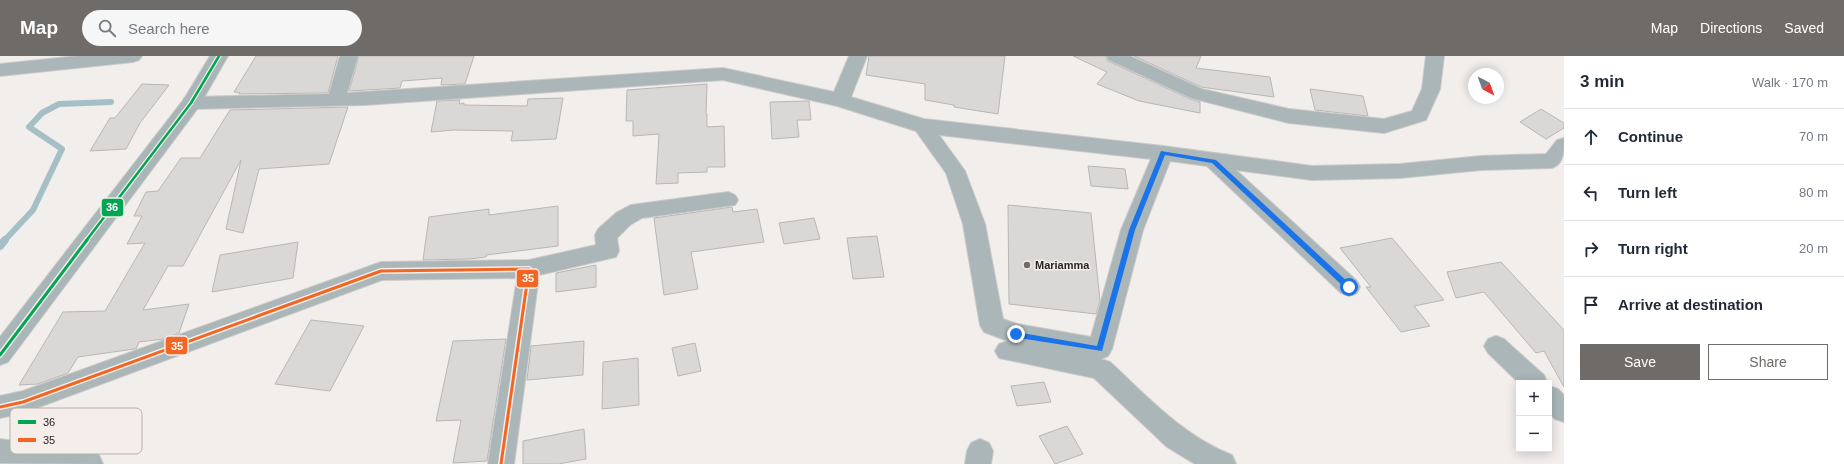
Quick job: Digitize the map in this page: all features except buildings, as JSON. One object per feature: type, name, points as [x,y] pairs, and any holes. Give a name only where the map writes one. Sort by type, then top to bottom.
[{"type":"main road","points":[[0,355],[191,103],[219,56]]},
{"type":"street","points":[[0,70],[134,56]]},
{"type":"street","points":[[336,100],[348,56]]},
{"type":"street","points":[[840,100],[858,56]]},
{"type":"street","points":[[1115,56],[1198,94],[1229,100],[1289,116],[1384,126],[1419,115],[1431,89],[1435,56]]},
{"type":"street","points":[[191,103],[365,99],[575,83],[723,74],[840,100],[923,126],[1163,153],[1312,173],[1400,171],[1481,163],[1552,161],[1564,145]]},
{"type":"street","points":[[923,126],[955,171],[971,216],[992,325],[1016,334],[1100,349],[1132,230],[1163,153]]},
{"type":"street","points":[[1214,161],[1349,287]]},
{"type":"street","points":[[0,408],[23,402],[381,271],[529,269],[608,251],[606,235],[623,219],[638,211],[728,200]]},
{"type":"street","points":[[501,464],[529,269]]},
{"type":"street","points":[[1496,346],[1532,380]]},
{"type":"street","points":[[1007,351],[1101,369],[1176,440],[1212,460],[1223,464]]},
{"type":"street","points":[[1552,400],[1564,411]]},
{"type":"street","points":[[0,451],[10,452]]},
{"type":"street","points":[[21,454],[90,464]]},
{"type":"waterway","points":[[4,241],[33,210],[62,149],[29,127],[42,113],[59,104],[111,102]]},
{"type":"waterway","points":[[0,246],[5,240]]},
{"type":"transit line","name":"36","points":[[0,355],[191,103],[219,56]]},
{"type":"transit line","name":"35","points":[[0,407],[23,402],[381,271],[529,269],[501,464]]},
{"type":"place","name":"Mariamma","points":[[1027,265]]},
{"type":"route","points":[[1016,334],[1100,349],[1132,230],[1163,153],[1214,161],[1349,287]]}]
